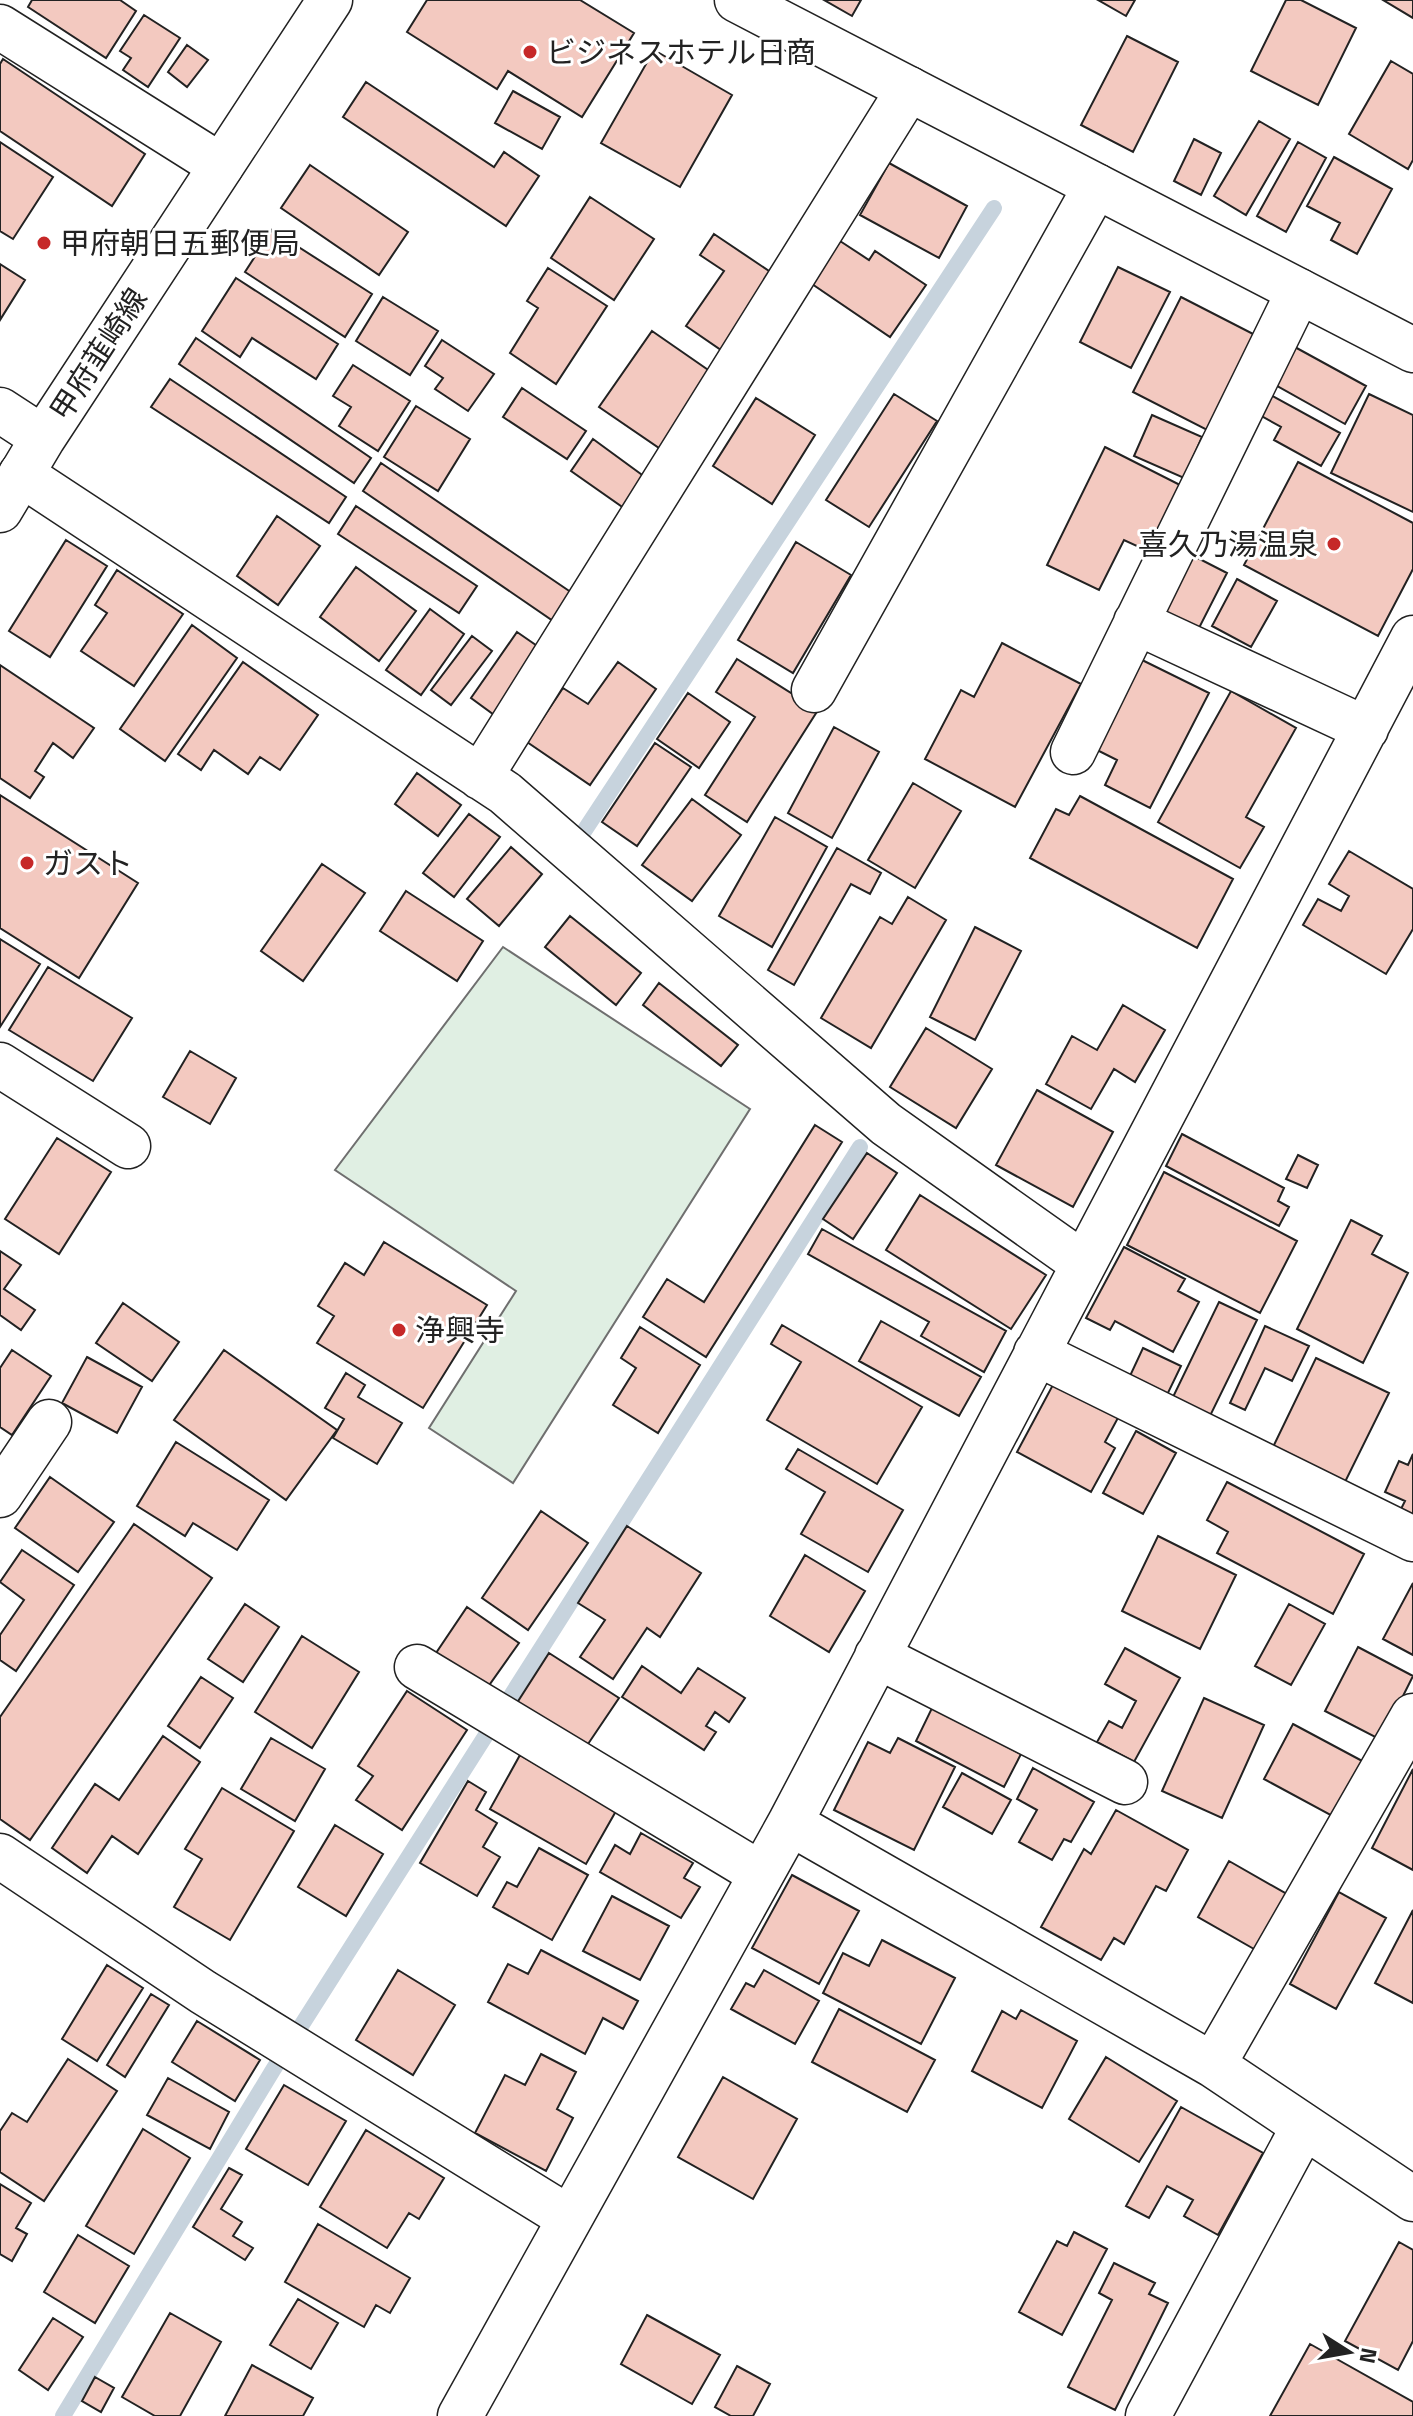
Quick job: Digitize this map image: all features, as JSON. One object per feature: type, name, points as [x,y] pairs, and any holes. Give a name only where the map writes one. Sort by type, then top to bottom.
[{"type":"street","name":"甲府韮崎線","points":[[21,474],[330,0]]},
{"type":"street","points":[[737,0],[1413,350]]},
{"type":"street","points":[[0,27],[221,166]]},
{"type":"street","points":[[480,777],[909,89]]},
{"type":"street","points":[[814,690],[1096,186]]},
{"type":"street","points":[[1073,752],[1299,291]]},
{"type":"street","points":[[0,410],[21,474],[505,793],[886,1124],[1082,1263]]},
{"type":"street","points":[[1136,622],[1366,729]]},
{"type":"street","points":[[460,2416],[790,1823],[1082,1263],[1412,643]]},
{"type":"street","points":[[0,1065],[128,1146]]},
{"type":"street","points":[[1036,1353],[1413,1539]]},
{"type":"street","points":[[0,1495],[49,1422]]},
{"type":"street","points":[[877,1656],[1125,1782]]},
{"type":"street","points":[[417,1667],[761,1874]]},
{"type":"street","points":[[1213,2065],[1413,1716]]},
{"type":"street","points":[[790,1823],[1213,2065],[1413,2199]]},
{"type":"street","points":[[0,1856],[203,1992],[569,2218]]},
{"type":"street","points":[[1148,2416],[1304,2126]]},
{"type":"green space","points":[[503,947],[750,1109],[513,1483],[429,1428],[516,1291],[335,1170]]},
{"type":"building","points":[[32,0],[120,0],[136,11],[106,58],[28,7]]},
{"type":"building","name":"ビジネスホテル日商","points":[[427,0],[580,0],[634,33],[582,117],[508,71],[497,89],[407,32]]},
{"type":"building","points":[[824,0],[861,0],[852,16]]},
{"type":"building","points":[[1098,0],[1135,0],[1126,16]]},
{"type":"building","points":[[1286,0],[1301,0],[1356,28],[1318,105],[1251,71]]},
{"type":"building","points":[[1383,0],[1413,0],[1413,18]]},
{"type":"building","points":[[144,15],[180,38],[148,87],[123,70],[131,58],[120,51]]},
{"type":"building","points":[[1127,36],[1178,62],[1133,152],[1081,125]]},
{"type":"building","points":[[187,45],[208,60],[187,87],[168,72]]},
{"type":"building","points":[[654,50],[732,95],[680,187],[601,143]]},
{"type":"building","points":[[3,59],[145,154],[112,206],[0,131],[0,64]]},
{"type":"building","points":[[1391,61],[1413,74],[1413,160],[1408,169],[1349,134]]},
{"type":"building","points":[[366,82],[494,167],[504,152],[539,176],[506,226],[343,117]]},
{"type":"building","points":[[513,91],[560,117],[542,149],[495,123]]},
{"type":"building","points":[[1259,121],[1290,139],[1246,215],[1214,196]]},
{"type":"building","points":[[1194,139],[1221,153],[1201,195],[1174,181]]},
{"type":"building","points":[[0,142],[53,177],[13,239],[0,231]]},
{"type":"building","points":[[1298,142],[1326,158],[1286,232],[1257,216]]},
{"type":"building","points":[[1334,157],[1392,189],[1357,254],[1331,240],[1340,223],[1307,206]]},
{"type":"building","points":[[889,163],[967,206],[939,258],[860,215]]},
{"type":"building","points":[[310,165],[408,232],[379,275],[281,208]]},
{"type":"building","points":[[590,197],[654,239],[614,300],[551,258]]},
{"type":"building","points":[[272,230],[372,294],[345,337],[245,272]]},
{"type":"building","points":[[714,234],[772,273],[721,350],[686,326],[724,271],[700,255]]},
{"type":"building","points":[[840,241],[869,260],[875,251],[926,285],[890,337],[812,284]]},
{"type":"building","points":[[0,264],[25,280],[0,320]]},
{"type":"building","points":[[1118,267],[1170,292],[1131,368],[1080,342]]},
{"type":"building","points":[[548,268],[607,306],[556,384],[510,353],[538,308],[527,301]]},
{"type":"building","points":[[236,278],[338,344],[316,379],[252,338],[240,357],[202,331]]},
{"type":"building","points":[[383,297],[438,331],[410,375],[356,341]]},
{"type":"building","points":[[1181,297],[1259,337],[1211,432],[1133,392]]},
{"type":"building","points":[[652,331],[714,374],[662,450],[599,407]]},
{"type":"building","points":[[196,338],[371,458],[354,483],[179,364]]},
{"type":"building","points":[[442,340],[494,374],[468,411],[435,389],[443,378],[425,366]]},
{"type":"building","points":[[1293,346],[1366,386],[1345,424],[1272,383]]},
{"type":"building","points":[[353,365],[410,401],[378,451],[339,426],[351,407],[333,396]]},
{"type":"building","points":[[170,379],[346,497],[329,523],[151,407]]},
{"type":"building","points":[[522,388],[586,431],[567,459],[503,417]]},
{"type":"building","points":[[894,394],[937,421],[869,527],[826,500]]},
{"type":"building","points":[[1269,394],[1340,433],[1321,466],[1274,440],[1281,427],[1258,414]]},
{"type":"building","points":[[1369,394],[1413,415],[1413,512],[1331,473]]},
{"type":"building","points":[[756,398],[815,435],[772,504],[713,466]]},
{"type":"building","points":[[416,406],[470,439],[438,491],[384,457]]},
{"type":"building","points":[[1152,415],[1202,437],[1184,478],[1134,456]]},
{"type":"building","points":[[593,439],[649,480],[628,511],[571,471]]},
{"type":"building","points":[[1105,447],[1184,487],[1152,553],[1124,540],[1099,590],[1047,565]]},
{"type":"building","name":"喜久乃湯温泉","points":[[1298,462],[1413,523],[1413,569],[1378,636],[1244,565]]},
{"type":"building","points":[[381,463],[578,597],[559,625],[363,491]]},
{"type":"building","points":[[356,506],[477,586],[459,613],[338,534]]},
{"type":"building","points":[[277,516],[320,546],[278,605],[237,576]]},
{"type":"building","points":[[66,540],[107,566],[50,657],[9,631]]},
{"type":"building","points":[[796,542],[851,575],[793,673],[738,640]]},
{"type":"building","points":[[1186,552],[1227,573],[1199,628],[1158,608]]},
{"type":"building","points":[[356,567],[416,611],[379,661],[320,617]]},
{"type":"building","points":[[117,570],[183,614],[134,686],[81,651],[107,613],[95,605]]},
{"type":"building","points":[[1237,579],[1277,601],[1251,647],[1212,626]]},
{"type":"building","points":[[430,609],[464,634],[421,695],[386,670]]},
{"type":"building","points":[[192,625],[237,658],[165,761],[120,729]]},
{"type":"building","points":[[517,632],[543,650],[497,717],[471,698]]},
{"type":"building","points":[[472,636],[492,651],[451,705],[431,690]]},
{"type":"building","points":[[1002,643],[1081,684],[1015,807],[925,759],[961,690],[974,697]]},
{"type":"building","points":[[1138,658],[1209,693],[1150,808],[1105,785],[1117,760],[1093,748]]},
{"type":"building","points":[[737,659],[818,710],[747,822],[705,795],[755,717],[716,692]]},
{"type":"building","points":[[243,662],[318,715],[280,770],[260,757],[248,774],[214,750],[201,770],[178,754]]},
{"type":"building","points":[[618,662],[656,689],[590,785],[527,742],[563,688],[588,704]]},
{"type":"building","points":[[0,665],[94,728],[73,758],[53,743],[35,771],[44,777],[30,798],[0,778]]},
{"type":"building","points":[[1231,691],[1296,728],[1246,817],[1264,827],[1240,868],[1158,822]]},
{"type":"building","points":[[688,693],[730,722],[699,768],[657,739]]},
{"type":"building","points":[[834,727],[879,752],[832,838],[788,813]]},
{"type":"building","points":[[655,743],[691,767],[637,846],[602,822]]},
{"type":"building","points":[[417,773],[461,805],[438,836],[395,804]]},
{"type":"building","points":[[913,783],[961,811],[915,888],[868,860]]},
{"type":"building","points":[[0,795],[138,883],[79,978],[0,928]]},
{"type":"building","points":[[1080,796],[1233,879],[1197,948],[1030,858],[1056,809],[1069,815]]},
{"type":"building","points":[[692,799],[741,835],[692,901],[642,865]]},
{"type":"building","points":[[469,814],[500,837],[454,897],[423,873]]},
{"type":"building","points":[[775,817],[827,847],[772,947],[719,916]]},
{"type":"building","points":[[511,847],[542,874],[499,926],[467,899]]},
{"type":"building","points":[[837,848],[881,873],[870,894],[851,884],[794,985],[768,970]]},
{"type":"building","points":[[1349,851],[1413,889],[1413,929],[1386,974],[1303,925],[1318,899],[1341,911],[1349,896],[1329,884]]},
{"type":"building","points":[[322,864],[365,893],[303,981],[261,951]]},
{"type":"building","points":[[406,891],[483,941],[457,981],[380,931]]},
{"type":"building","points":[[908,897],[946,920],[871,1048],[821,1018],[880,917],[892,924]]},
{"type":"building","points":[[570,916],[641,973],[616,1005],[545,947]]},
{"type":"building","points":[[975,927],[1021,951],[975,1040],[930,1017]]},
{"type":"building","points":[[0,939],[40,964],[0,1027]]},
{"type":"building","points":[[48,967],[132,1018],[93,1081],[9,1030]]},
{"type":"building","points":[[659,983],[738,1045],[721,1066],[643,1005]]},
{"type":"building","points":[[1123,1005],[1165,1030],[1135,1082],[1114,1069],[1091,1109],[1046,1084],[1072,1036],[1097,1050]]},
{"type":"building","points":[[926,1028],[992,1069],[956,1128],[890,1087]]},
{"type":"building","points":[[190,1051],[236,1078],[210,1124],[163,1097]]},
{"type":"building","points":[[1037,1090],[1113,1132],[1073,1207],[996,1165]]},
{"type":"building","points":[[815,1125],[842,1142],[706,1357],[643,1317],[667,1279],[704,1302]]},
{"type":"building","points":[[1182,1134],[1284,1188],[1278,1201],[1289,1207],[1279,1226],[1166,1166]]},
{"type":"building","points":[[57,1138],[111,1172],[59,1254],[5,1219]]},
{"type":"building","points":[[867,1153],[897,1173],[853,1239],[823,1219]]},
{"type":"building","points":[[1298,1155],[1318,1165],[1307,1188],[1286,1179]]},
{"type":"building","points":[[1164,1172],[1297,1241],[1260,1313],[1127,1245]]},
{"type":"building","points":[[920,1195],[1046,1275],[1011,1329],[886,1250]]},
{"type":"building","points":[[1351,1220],[1382,1236],[1372,1254],[1408,1273],[1363,1363],[1297,1329]]},
{"type":"building","points":[[822,1229],[1006,1331],[984,1372],[921,1336],[929,1322],[808,1254]]},
{"type":"building","name":"浄興寺","points":[[384,1242],[487,1305],[423,1408],[317,1343],[334,1316],[318,1306],[345,1263],[364,1275]]},
{"type":"building","points":[[1124,1247],[1185,1279],[1178,1291],[1199,1302],[1173,1352],[1115,1321],[1110,1330],[1086,1318]]},
{"type":"building","points":[[0,1251],[21,1265],[4,1289],[35,1310],[21,1330],[0,1315]]},
{"type":"building","points":[[1219,1302],[1257,1320],[1209,1418],[1172,1399]]},
{"type":"building","points":[[123,1303],[179,1342],[152,1381],[96,1343]]},
{"type":"building","points":[[881,1321],[981,1377],[959,1416],[859,1361]]},
{"type":"building","points":[[782,1325],[922,1407],[877,1484],[767,1420],[801,1362],[771,1344]]},
{"type":"building","points":[[1265,1326],[1309,1346],[1292,1381],[1265,1368],[1245,1410],[1230,1403]]},
{"type":"building","points":[[640,1327],[700,1365],[658,1433],[613,1405],[636,1368],[621,1358]]},
{"type":"building","points":[[1143,1348],[1181,1366],[1166,1397],[1129,1378]]},
{"type":"building","points":[[12,1350],[51,1376],[12,1435],[0,1427],[0,1368]]},
{"type":"building","points":[[224,1350],[337,1430],[286,1500],[174,1420]]},
{"type":"building","points":[[87,1357],[142,1387],[117,1433],[62,1403]]},
{"type":"building","points":[[1316,1358],[1389,1393],[1345,1482],[1273,1447]]},
{"type":"building","points":[[346,1373],[365,1385],[358,1397],[402,1423],[377,1464],[333,1438],[344,1419],[325,1408]]},
{"type":"building","points":[[1055,1381],[1119,1416],[1105,1442],[1115,1448],[1091,1492],[1017,1452]]},
{"type":"building","points":[[1136,1431],[1176,1453],[1143,1514],[1103,1493]]},
{"type":"building","points":[[176,1442],[269,1500],[237,1550],[193,1523],[185,1536],[137,1506]]},
{"type":"building","points":[[798,1449],[903,1510],[868,1572],[801,1534],[825,1492],[786,1469]]},
{"type":"building","points":[[1413,1454],[1413,1522],[1398,1515],[1405,1501],[1385,1492],[1399,1461],[1408,1465]]},
{"type":"building","points":[[50,1477],[114,1522],[78,1572],[15,1528]]},
{"type":"building","points":[[1227,1482],[1364,1554],[1333,1614],[1217,1553],[1228,1532],[1207,1520]]},
{"type":"building","points":[[541,1511],[588,1543],[528,1630],[482,1598]]},
{"type":"building","points":[[134,1524],[212,1578],[30,1840],[0,1819],[0,1717]]},
{"type":"building","points":[[627,1526],[701,1573],[660,1637],[647,1628],[613,1679],[580,1657],[605,1620],[578,1603]]},
{"type":"building","points":[[1158,1536],[1236,1575],[1200,1649],[1122,1611]]},
{"type":"building","points":[[22,1550],[74,1585],[16,1671],[0,1660],[0,1635],[24,1600],[0,1582]]},
{"type":"building","points":[[805,1555],[865,1591],[829,1652],[770,1616]]},
{"type":"building","points":[[1413,1583],[1413,1655],[1383,1639]]},
{"type":"building","points":[[245,1604],[279,1627],[243,1682],[208,1659]]},
{"type":"building","points":[[1289,1604],[1325,1624],[1291,1685],[1255,1666]]},
{"type":"building","points":[[467,1607],[519,1643],[485,1691],[434,1656]]},
{"type":"building","points":[[302,1636],[359,1672],[312,1748],[255,1712]]},
{"type":"building","points":[[1358,1647],[1413,1676],[1381,1740],[1325,1711]]},
{"type":"building","points":[[1125,1648],[1180,1678],[1134,1762],[1097,1742],[1109,1721],[1122,1728],[1136,1701],[1105,1684]]},
{"type":"building","points":[[549,1653],[619,1698],[584,1750],[515,1706]]},
{"type":"building","points":[[642,1666],[681,1693],[698,1668],[745,1698],[729,1722],[715,1712],[706,1726],[716,1732],[704,1750],[622,1697]]},
{"type":"building","points":[[201,1677],[233,1698],[200,1748],[168,1726]]},
{"type":"building","points":[[407,1691],[467,1730],[402,1830],[356,1800],[373,1776],[358,1766]]},
{"type":"building","points":[[1204,1698],[1264,1725],[1222,1818],[1162,1791]]},
{"type":"building","points":[[932,1708],[1021,1754],[1004,1787],[916,1741]]},
{"type":"building","points":[[1293,1724],[1366,1763],[1336,1818],[1264,1779]]},
{"type":"building","points":[[163,1736],[200,1762],[138,1854],[112,1836],[87,1873],[52,1848],[95,1784],[119,1800]]},
{"type":"building","points":[[271,1738],[325,1769],[295,1821],[241,1789]]},
{"type":"building","points":[[898,1738],[955,1767],[914,1850],[834,1810],[868,1742],[890,1753]]},
{"type":"building","points":[[520,1755],[616,1811],[586,1864],[490,1809]]},
{"type":"building","points":[[1033,1768],[1094,1802],[1071,1842],[1064,1839],[1052,1860],[1019,1842],[1037,1810],[1017,1799]]},
{"type":"building","points":[[1413,1769],[1413,1870],[1372,1848]]},
{"type":"building","points":[[962,1773],[1011,1800],[992,1834],[943,1807]]},
{"type":"building","points":[[468,1781],[486,1792],[476,1810],[497,1823],[483,1847],[500,1857],[477,1896],[420,1863]]},
{"type":"building","points":[[222,1788],[294,1831],[230,1940],[174,1907],[202,1859],[185,1849]]},
{"type":"building","points":[[1116,1810],[1188,1850],[1166,1891],[1156,1886],[1124,1944],[1114,1938],[1101,1960],[1041,1927],[1084,1849],[1091,1854]]},
{"type":"building","points":[[335,1825],[383,1854],[346,1916],[298,1887]]},
{"type":"building","points":[[641,1833],[693,1863],[684,1878],[700,1887],[681,1918],[600,1872],[615,1845],[630,1854]]},
{"type":"building","points":[[539,1848],[588,1875],[552,1940],[493,1907],[507,1882],[517,1887]]},
{"type":"building","points":[[1229,1861],[1292,1897],[1261,1953],[1198,1917]]},
{"type":"building","points":[[792,1875],[859,1911],[819,1984],[752,1948]]},
{"type":"building","points":[[1339,1892],[1386,1918],[1336,2009],[1290,1984]]},
{"type":"building","points":[[612,1896],[669,1926],[640,1980],[583,1951]]},
{"type":"building","points":[[1413,1910],[1413,2003],[1375,1983]]},
{"type":"building","points":[[882,1940],[955,1978],[921,2044],[823,1993],[843,1953],[869,1966]]},
{"type":"building","points":[[541,1950],[638,2001],[623,2029],[603,2018],[585,2054],[488,2002],[508,1964],[528,1974]]},
{"type":"building","points":[[107,1965],[143,1988],[97,2061],[62,2039]]},
{"type":"building","points":[[398,1970],[455,2005],[413,2075],[356,2040]]},
{"type":"building","points":[[764,1970],[819,2001],[795,2044],[731,2009],[746,1983],[754,1987]]},
{"type":"building","points":[[151,1994],[169,2005],[125,2077],[107,2065]]},
{"type":"building","points":[[839,2009],[935,2060],[907,2112],[812,2062]]},
{"type":"building","points":[[1021,2010],[1077,2041],[1042,2108],[972,2071],[1002,2011],[1016,2019]]},
{"type":"building","points":[[197,2021],[260,2060],[235,2101],[172,2062]]},
{"type":"building","points":[[541,2054],[576,2072],[557,2109],[573,2118],[546,2171],[475,2133],[505,2075],[525,2085]]},
{"type":"building","points":[[1106,2057],[1177,2101],[1139,2162],[1069,2119]]},
{"type":"building","points":[[68,2059],[117,2091],[44,2201],[0,2172],[0,2131],[12,2113],[27,2122]]},
{"type":"building","points":[[723,2077],[797,2119],[753,2199],[678,2157]]},
{"type":"building","points":[[168,2078],[229,2112],[210,2149],[147,2115]]},
{"type":"building","points":[[284,2085],[346,2121],[308,2185],[246,2149]]},
{"type":"building","points":[[1181,2107],[1263,2153],[1218,2235],[1184,2216],[1193,2200],[1167,2186],[1149,2218],[1126,2206]]},
{"type":"building","points":[[143,2129],[190,2158],[134,2254],[86,2226]]},
{"type":"building","points":[[366,2130],[444,2178],[419,2219],[409,2213],[387,2248],[320,2207]]},
{"type":"building","points":[[229,2168],[242,2175],[221,2209],[242,2222],[233,2236],[253,2248],[245,2260],[193,2227]]},
{"type":"building","points":[[0,2184],[31,2203],[16,2228],[27,2234],[12,2261],[0,2254]]},
{"type":"building","points":[[318,2224],[410,2278],[390,2313],[376,2305],[364,2327],[285,2282]]},
{"type":"building","points":[[1074,2232],[1107,2249],[1062,2335],[1019,2312],[1057,2241],[1067,2246]]},
{"type":"building","points":[[78,2235],[129,2266],[95,2323],[44,2292]]},
{"type":"building","points":[[1399,2242],[1413,2250],[1413,2341],[1398,2370],[1345,2341]]},
{"type":"building","points":[[1114,2263],[1155,2283],[1149,2294],[1168,2303],[1115,2410],[1068,2387],[1112,2300],[1099,2293]]},
{"type":"building","points":[[298,2299],[338,2323],[311,2369],[270,2345]]},
{"type":"building","points":[[170,2313],[221,2342],[180,2416],[155,2416],[122,2397]]},
{"type":"building","points":[[647,2315],[720,2355],[692,2404],[621,2364]]},
{"type":"building","points":[[53,2318],[83,2337],[48,2390],[19,2370]]},
{"type":"building","points":[[1310,2344],[1413,2402],[1413,2416],[1270,2416]]},
{"type":"building","points":[[252,2365],[313,2398],[303,2416],[225,2416]]},
{"type":"building","points":[[737,2366],[770,2384],[753,2416],[731,2416],[715,2407]]},
{"type":"building","points":[[95,2377],[114,2388],[101,2412],[82,2401]]},
{"type":"waterway","points":[[573,848],[994,208]]},
{"type":"waterway","points":[[63,2416],[273,2070],[860,1147]]},
{"type":"place","name":"ビジネスホテル日商","points":[[530,52]]},
{"type":"place","name":"甲府朝日五郵便局","points":[[44,243]]},
{"type":"place","name":"喜久乃湯温泉","points":[[1334,544]]},
{"type":"place","name":"ガスト","points":[[27,863]]},
{"type":"place","name":"浄興寺","points":[[399,1330]]}]
